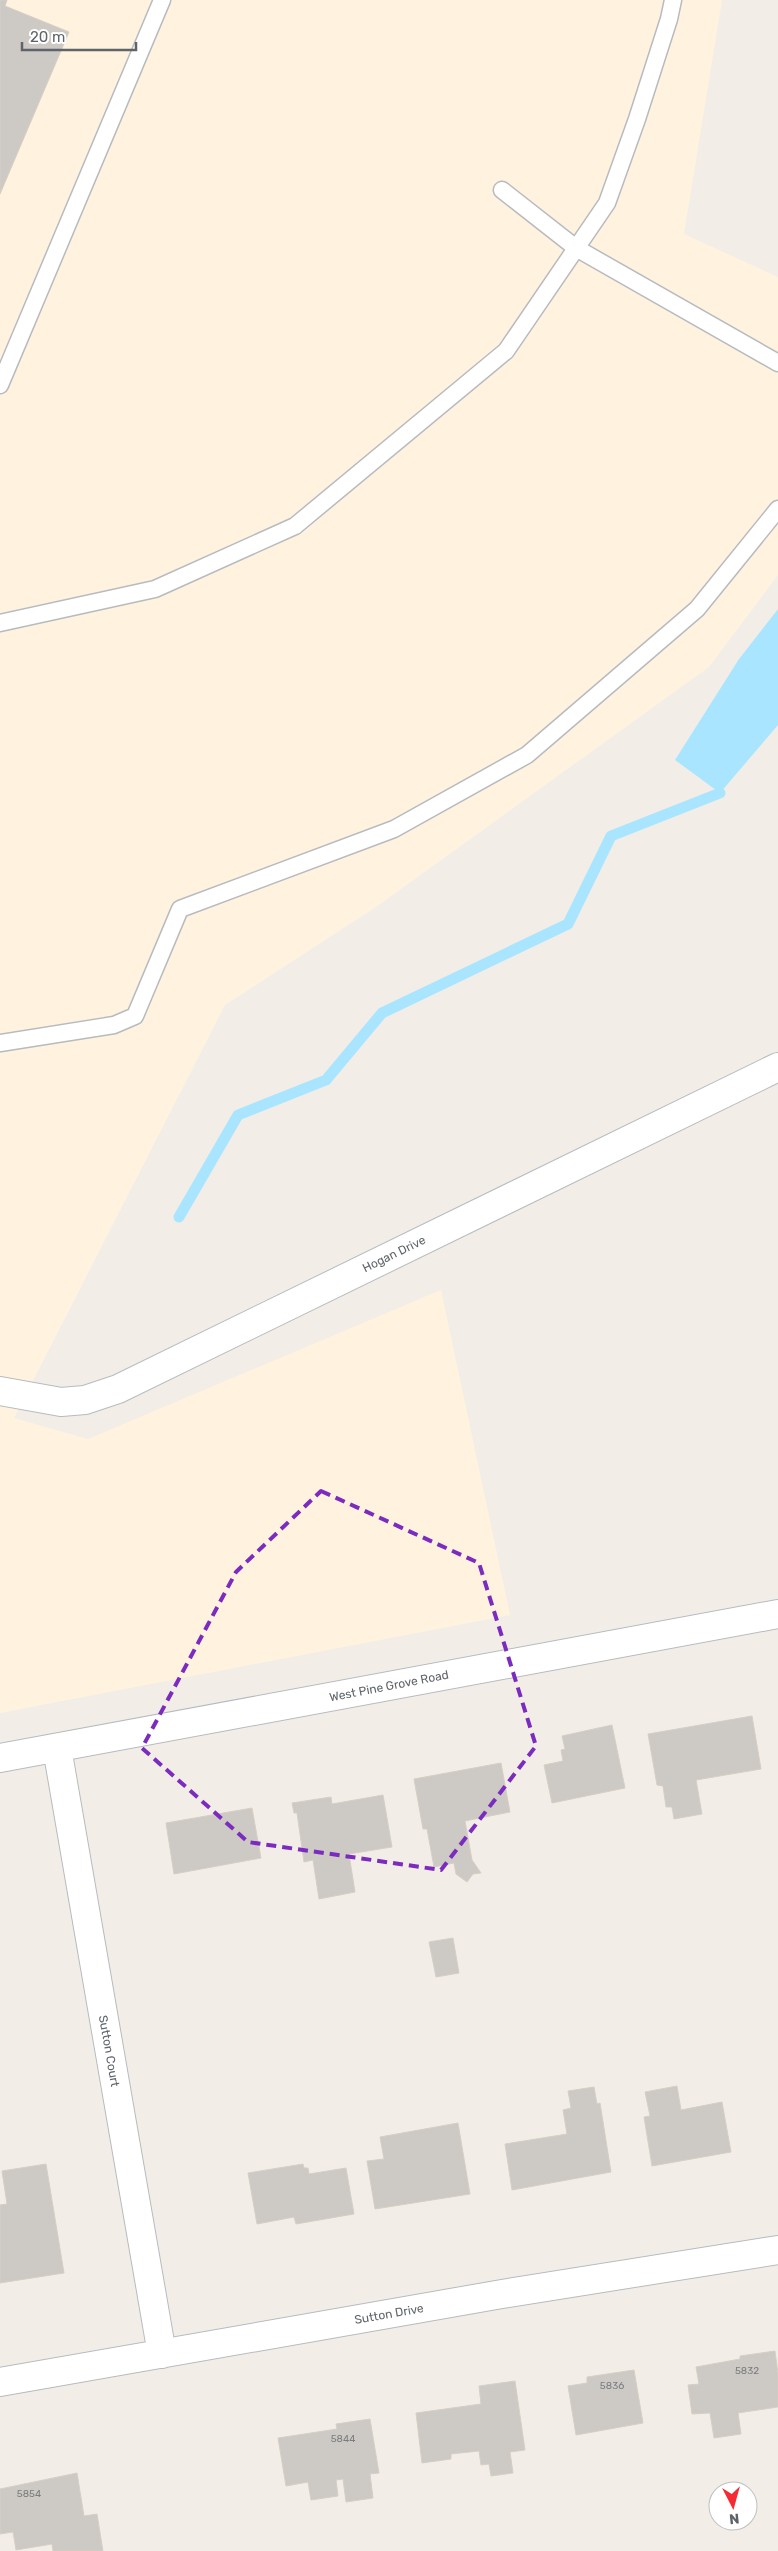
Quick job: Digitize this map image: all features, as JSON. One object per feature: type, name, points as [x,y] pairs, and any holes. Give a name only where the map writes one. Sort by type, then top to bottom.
[{"type":"street","name":"Hogan Drive","points":[[0,1391],[61,1402],[85,1400],[118,1388],[778,1067]]},
{"type":"street","name":"West Pine Grove Road","points":[[0,1758],[778,1614]]},
{"type":"street","name":"Sutton Court","points":[[57,1748],[162,2354]]},
{"type":"street","name":"Sutton Drive","points":[[0,2382],[502,2294],[778,2250]]},
{"type":"lane","points":[[0,385],[162,0]]},
{"type":"lane","points":[[0,623],[155,589],[295,526],[506,351],[607,203],[643,101],[669,19],[673,0]]},
{"type":"lane","points":[[502,190],[576,248],[778,364]]},
{"type":"lane","points":[[0,1043],[114,1025],[136,1016],[180,909],[394,830],[527,755],[697,609],[778,510]]},
{"type":"highlighted area","points":[[321,1491],[479,1563],[536,1746],[441,1870],[248,1842],[142,1748],[236,1572]]},
{"type":"shaded area","points":[[0,0],[722,0],[684,234],[778,277],[778,575],[709,667],[376,907],[225,1005],[14,1418],[88,1439],[441,1290],[510,1615],[0,1713]]},
{"type":"water","points":[[778,609],[778,725],[720,793],[675,760],[739,659]]},
{"type":"building","points":[[0,0],[7,0],[5,6],[69,32],[0,194]]},
{"type":"building","points":[[752,1716],[761,1769],[696,1780],[702,1814],[674,1819],[672,1807],[666,1807],[663,1786],[657,1785],[648,1734]]},
{"type":"building","points":[[612,1725],[625,1788],[552,1803],[544,1765],[563,1761],[561,1750],[565,1749],[562,1736]]},
{"type":"building","points":[[501,1763],[510,1812],[465,1821],[472,1860],[481,1873],[473,1874],[467,1882],[456,1874],[454,1863],[434,1867],[427,1829],[423,1829],[414,1779]]},
{"type":"building","points":[[383,1795],[392,1847],[349,1854],[355,1892],[319,1899],[313,1860],[304,1862],[297,1813],[294,1813],[292,1803],[331,1797],[332,1804]]},
{"type":"building","points":[[252,1808],[261,1858],[174,1874],[166,1823]]},
{"type":"building","points":[[453,1938],[459,1973],[436,1977],[429,1942]]},
{"type":"building","points":[[677,2086],[681,2110],[722,2102],[731,2152],[652,2166],[644,2117],[650,2116],[645,2092]]},
{"type":"building","points":[[594,2087],[597,2104],[600,2103],[611,2172],[512,2190],[505,2144],[567,2134],[563,2110],[571,2108],[568,2091]]},
{"type":"building","points":[[458,2123],[470,2194],[375,2209],[367,2161],[384,2159],[380,2137]]},
{"type":"building","points":[[46,2164],[64,2273],[0,2283],[0,2205],[7,2204],[2,2171]]},
{"type":"building","points":[[303,2164],[304,2168],[308,2168],[309,2174],[346,2168],[354,2214],[296,2224],[294,2217],[257,2224],[248,2173]]},
{"type":"building","points":[[775,2351],[778,2373],[778,2407],[738,2413],[741,2434],[714,2438],[710,2413],[692,2414],[688,2385],[699,2384],[696,2367],[740,2359],[740,2356]]},
{"type":"building","points":[[634,2370],[643,2423],[576,2435],[568,2386],[587,2383],[587,2377]]},
{"type":"building","points":[[515,2381],[525,2450],[510,2452],[513,2473],[491,2476],[489,2464],[481,2465],[479,2451],[451,2454],[451,2459],[422,2463],[416,2413],[481,2404],[479,2386]]},
{"type":"building","points":[[370,2419],[379,2473],[370,2474],[373,2498],[346,2502],[343,2479],[336,2480],[338,2496],[311,2500],[308,2482],[286,2486],[278,2438],[337,2429],[336,2424]]},
{"type":"building","points":[[77,2473],[84,2516],[97,2514],[103,2551],[53,2551],[52,2544],[16,2550],[13,2532],[0,2534],[0,2489]]},
{"type":"waterway","points":[[179,1217],[238,1115],[326,1080],[382,1013],[568,924],[611,836],[720,793]]}]
